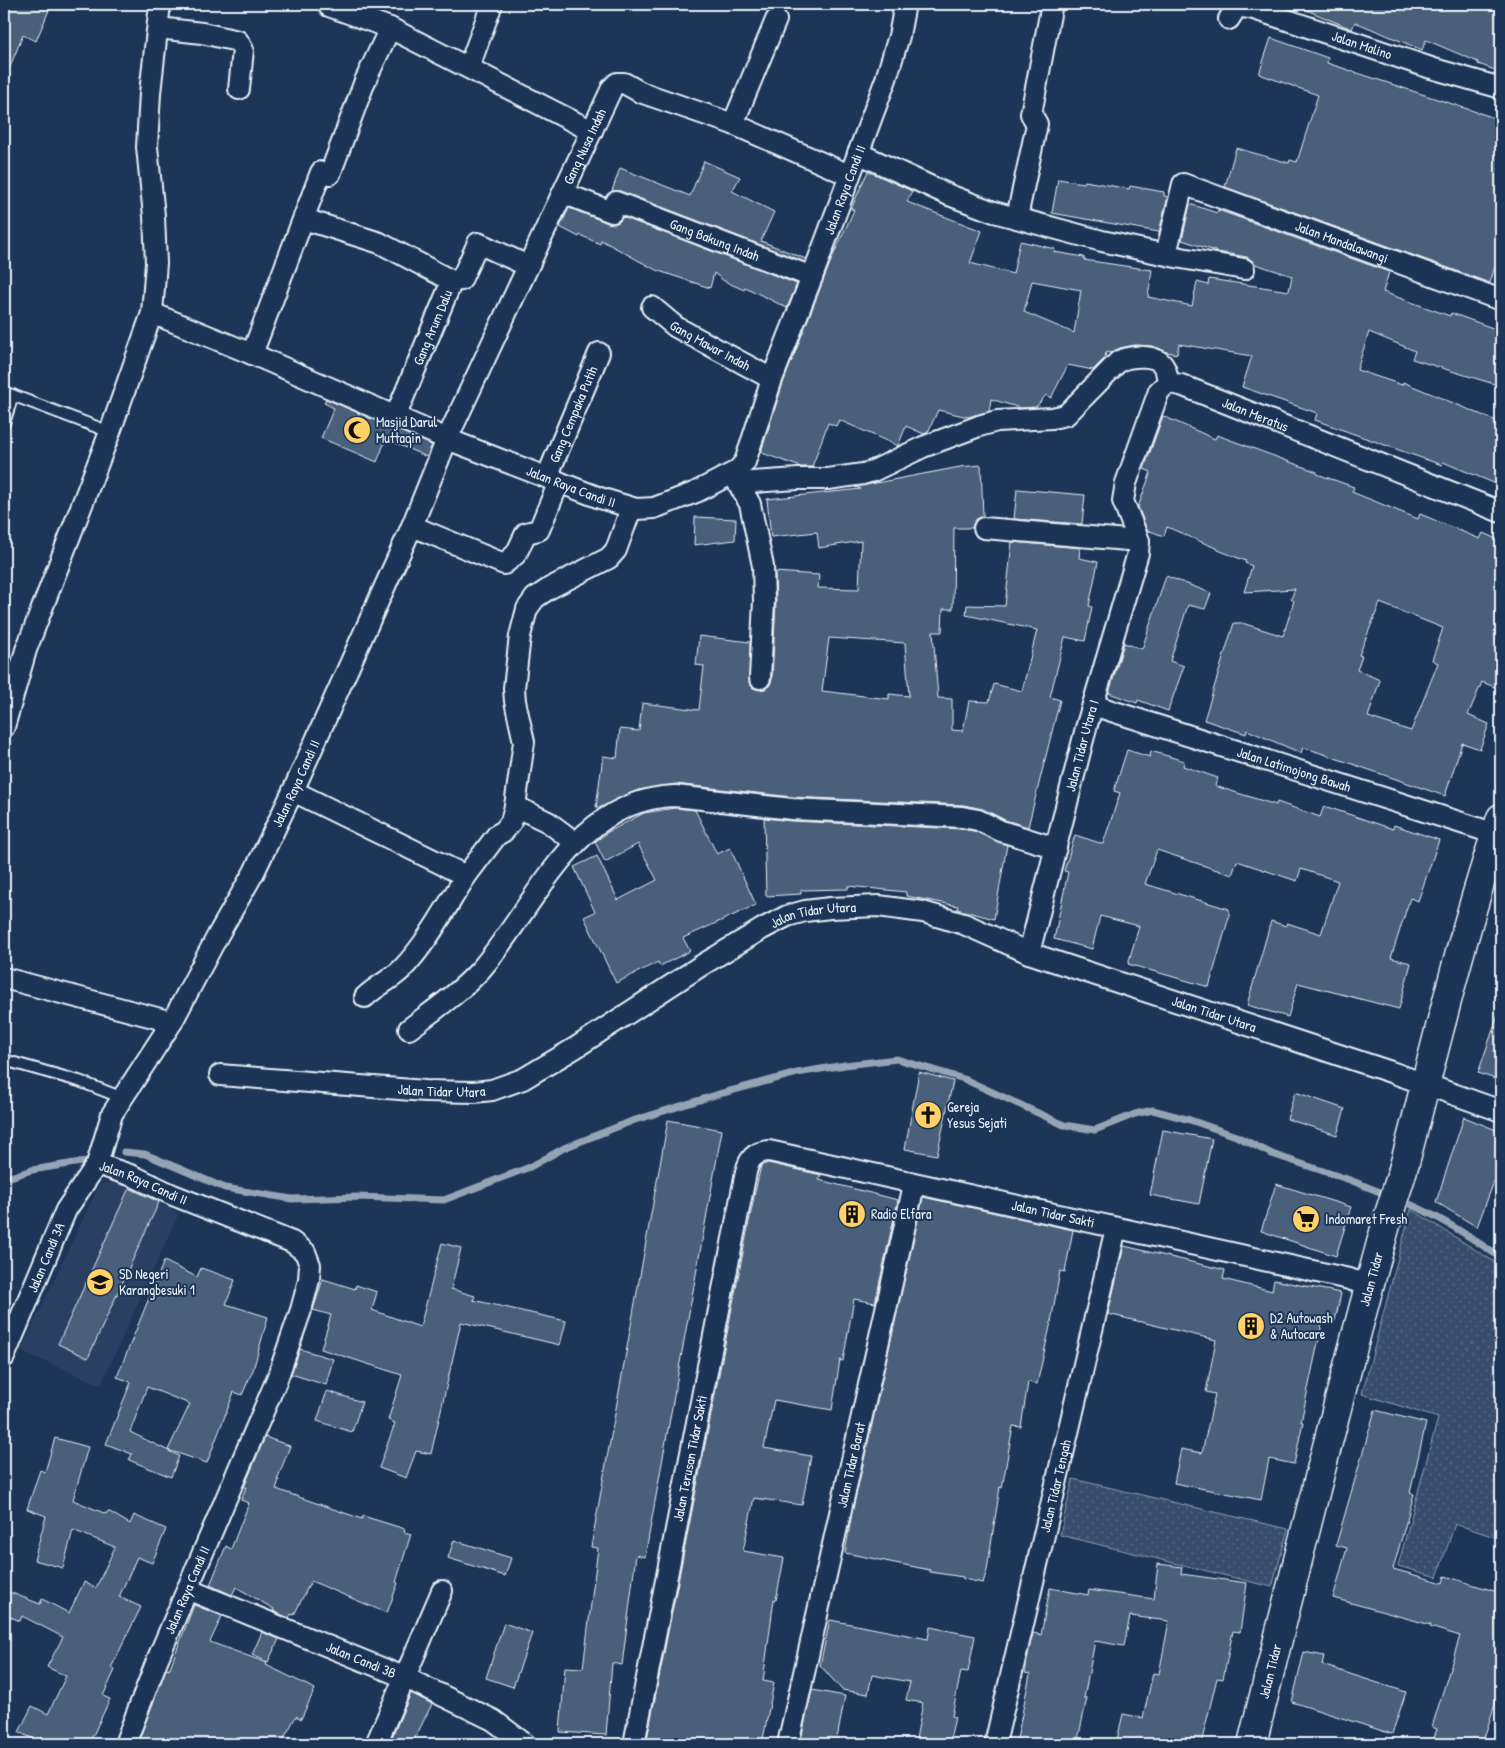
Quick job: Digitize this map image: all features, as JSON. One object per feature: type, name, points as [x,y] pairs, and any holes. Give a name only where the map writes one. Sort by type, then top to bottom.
[{"type":"main road","name":"Jalan Tidar","points":[[1252,1744],[1370,1286],[1476,896],[1498,826]]},
{"type":"street","points":[[4,727],[26,650],[110,432],[152,313],[156,263],[154,216],[147,147],[150,93],[160,4]]},
{"type":"street","points":[[330,4],[329,6],[390,28],[592,131]]},
{"type":"street","points":[[469,67],[492,4]]},
{"type":"street","name":"Jalan Raya Candi II","points":[[125,1744],[158,1658],[277,1379],[307,1290],[310,1266],[305,1252],[300,1246],[287,1239],[173,1195],[133,1176],[97,1164],[118,1106],[172,1022],[254,872],[293,792],[412,526],[447,439],[631,509],[646,509],[666,503],[737,477],[745,462],[772,379],[886,78],[899,36],[906,4]]},
{"type":"street","points":[[1017,217],[1037,124],[1031,114],[1052,4]]},
{"type":"street","name":"Jalan Malino","points":[[1230,19],[1236,8],[1254,9],[1431,68],[1501,88]]},
{"type":"street","points":[[733,124],[776,20]]},
{"type":"street","points":[[158,28],[238,41],[243,50],[239,89]]},
{"type":"street","points":[[252,354],[321,172],[330,174],[365,80],[390,28]]},
{"type":"street","name":"Gang Nusa Indah","points":[[447,439],[612,88],[617,83],[624,83],[640,92],[733,124],[849,175]]},
{"type":"street","points":[[858,153],[949,195],[994,212],[1102,241],[1244,269]]},
{"type":"street","name":"Jalan Mandalawangi","points":[[1166,254],[1183,184],[1501,300]]},
{"type":"street","name":"Gang Bakung Indah","points":[[563,193],[612,212],[616,202],[812,277]]},
{"type":"street","points":[[304,219],[380,243],[452,281]]},
{"type":"street","name":"Gang Arum Dalu","points":[[396,415],[452,281],[461,280],[478,243],[528,266]]},
{"type":"street","name":"Gang Mawar Indah","points":[[652,307],[676,327],[772,379]]},
{"type":"street","points":[[152,313],[396,415],[447,439]]},
{"type":"street","name":"Gang Cempaka Putih","points":[[412,526],[504,564],[516,554],[526,533],[539,530],[553,480],[599,353]]},
{"type":"street","points":[[760,678],[764,601],[763,566],[750,504],[737,477],[828,479],[863,474],[923,447],[978,426],[997,421],[1052,418],[1066,415],[1119,361],[1131,358],[1150,358],[1164,366],[1168,383],[1159,391],[1126,483],[1123,501],[1139,541],[984,528]]},
{"type":"street","name":"Jalan Meratus","points":[[1168,383],[1181,386],[1501,512]]},
{"type":"street","points":[[365,997],[375,987],[401,970],[418,950],[466,876],[497,835],[504,831],[511,822],[516,806],[524,742],[514,688],[520,636],[527,609],[535,598],[550,588],[586,568],[609,558],[616,550],[631,509]]},
{"type":"street","name":"Jalan Tidar Utara I","points":[[1029,953],[1094,705],[1138,553],[1139,541]]},
{"type":"street","name":"Jalan Latimojong Bawah","points":[[1094,705],[1498,826]]},
{"type":"street","points":[[293,792],[466,876]]},
{"type":"street","points":[[409,1029],[466,985],[482,968],[551,872],[576,843],[589,831],[616,812],[636,803],[675,796],[792,809],[970,818],[1056,848]]},
{"type":"street","points":[[516,806],[548,822],[576,843]]},
{"type":"street","name":"Jalan Tidar Utara","points":[[220,1075],[425,1091],[474,1092],[492,1090],[523,1079],[702,965],[787,916],[805,911],[852,906],[878,906],[923,912],[964,924],[1029,953],[1501,1111]]},
{"type":"street","points":[[4,978],[172,1022]]},
{"type":"street","name":"Jalan Tidar Sakti","points":[[746,1172],[748,1162],[753,1156],[761,1152],[769,1152],[1349,1279],[1370,1286]]},
{"type":"street","name":"Jalan Candi 3A","points":[[4,1357],[66,1210],[97,1164]]},
{"type":"street","name":"Jalan Terusan Tidar Sakti","points":[[634,1744],[746,1172]]},
{"type":"street","name":"Jalan Tidar Barat","points":[[788,1744],[914,1185]]},
{"type":"street","name":"Jalan Tidar Tengah","points":[[995,1744],[1116,1228]]},
{"type":"street","name":"Jalan Candi 3B","points":[[187,1589],[406,1678],[492,1720],[526,1744]]},
{"type":"street","points":[[376,1744],[442,1591]]},
{"type":"lane","points":[[4,423],[8,394],[110,432]]},
{"type":"lane","points":[[4,1060],[79,1081],[118,1106]]},
{"type":"shaded area","name":"SD Negeri Karangbesuki 1","points":[[115,1181],[179,1213],[101,1385],[21,1351],[99,1185]]},
{"type":"shaded area","points":[[1411,1209],[1501,1266],[1501,1539],[1455,1524],[1437,1577],[1398,1566],[1438,1418],[1362,1394]]},
{"type":"shaded area","points":[[1073,1479],[1288,1529],[1272,1587],[1060,1535]]},
{"type":"building","points":[[4,4],[39,4],[50,8],[36,41],[23,35],[4,81]]},
{"type":"building","points":[[1292,4],[1501,4],[1501,72],[1478,64],[1478,62],[1426,40],[1422,50],[1355,22],[1352,29]]},
{"type":"building","points":[[1271,38],[1328,58],[1327,63],[1501,120],[1501,247],[1490,283],[1225,187],[1236,148],[1289,163],[1290,160],[1297,162],[1318,95],[1259,74]]},
{"type":"building","points":[[704,161],[740,177],[732,191],[774,212],[761,241],[806,259],[805,262],[620,191],[612,191],[620,168],[690,196]]},
{"type":"building","points":[[868,171],[912,191],[907,202],[982,231],[970,263],[1013,274],[1020,241],[1055,249],[1054,252],[1084,257],[1084,260],[1152,270],[1148,297],[1192,306],[1197,282],[1208,285],[1209,279],[1289,291],[1292,276],[1255,264],[1247,257],[1218,252],[1182,240],[1190,204],[1217,213],[1218,210],[1389,272],[1383,292],[1450,316],[1451,313],[1501,331],[1501,386],[1412,359],[1415,351],[1369,332],[1357,370],[1402,385],[1403,382],[1501,423],[1501,486],[1443,462],[1442,465],[1315,420],[1317,413],[1242,387],[1252,356],[1179,344],[1177,354],[1153,346],[1135,345],[1120,348],[1111,353],[1106,352],[1105,358],[1093,370],[1068,365],[1051,398],[1046,395],[1036,407],[1020,408],[991,399],[989,411],[968,417],[938,410],[928,432],[924,434],[906,426],[898,446],[839,420],[836,426],[828,423],[812,467],[801,467],[762,453],[783,383],[832,258],[854,210],[851,209]],"holes":[[[1032,281],[1081,290],[1074,333],[1024,312]]]},
{"type":"building","points":[[1058,179],[1084,183],[1085,181],[1129,189],[1130,186],[1164,192],[1164,196],[1168,197],[1159,232],[1052,213]]},
{"type":"building","points":[[569,208],[614,224],[623,217],[797,284],[787,308],[745,287],[744,290],[724,281],[714,273],[710,288],[656,270],[601,240],[600,244],[580,235],[579,237],[560,227]]},
{"type":"building","name":"Masjid Darul Muttaqin","points":[[326,399],[432,445],[427,457],[386,439],[377,462],[321,438],[334,408],[324,403]]},
{"type":"building","points":[[1163,416],[1215,439],[1217,435],[1317,472],[1317,474],[1354,487],[1352,492],[1418,519],[1420,514],[1480,539],[1483,533],[1501,541],[1501,675],[1497,688],[1482,682],[1468,715],[1489,724],[1480,749],[1462,743],[1445,796],[1303,747],[1301,753],[1247,730],[1246,734],[1204,720],[1234,623],[1242,623],[1283,636],[1294,601],[1291,599],[1295,589],[1244,592],[1252,566],[1245,563],[1246,561],[1167,527],[1164,536],[1147,530],[1138,507],[1151,472],[1144,469]],"holes":[[[1380,603],[1443,628],[1432,660],[1438,663],[1411,731],[1368,717],[1380,680],[1357,670],[1362,656],[1359,655]]]},
{"type":"building","points":[[981,465],[983,516],[975,521],[972,528],[954,528],[953,609],[943,609],[942,632],[933,632],[938,698],[952,699],[952,730],[963,731],[969,701],[989,702],[994,684],[1022,691],[1037,630],[966,615],[967,605],[1005,606],[1012,542],[1080,548],[1079,558],[1098,562],[1089,606],[1092,607],[1085,641],[1065,637],[1050,697],[1060,700],[1028,827],[1005,820],[983,809],[964,805],[793,797],[676,784],[638,790],[601,807],[596,807],[603,756],[617,758],[620,729],[639,731],[642,703],[699,710],[704,666],[696,665],[699,636],[750,642],[749,683],[753,688],[759,690],[765,689],[770,685],[772,679],[776,602],[775,572],[819,575],[818,588],[859,589],[861,541],[819,548],[817,532],[771,537],[767,499],[861,489],[855,487],[960,467]],"holes":[[[829,638],[905,643],[909,696],[889,694],[889,699],[822,691]]]},
{"type":"building","points":[[1017,489],[1085,495],[1082,524],[1014,519]]},
{"type":"building","points":[[695,517],[736,519],[735,540],[694,545]]},
{"type":"building","points":[[1166,576],[1211,593],[1205,609],[1188,605],[1170,661],[1184,666],[1168,711],[1138,700],[1137,703],[1109,693],[1124,643],[1142,649]]},
{"type":"building","points":[[1127,750],[1150,757],[1151,751],[1184,761],[1183,766],[1218,778],[1215,786],[1276,805],[1277,802],[1320,817],[1324,806],[1393,829],[1394,825],[1439,840],[1418,901],[1410,898],[1391,958],[1411,963],[1399,1009],[1298,983],[1288,1017],[1247,1005],[1271,921],[1286,926],[1287,923],[1321,934],[1338,881],[1301,869],[1297,881],[1237,861],[1232,875],[1157,850],[1145,884],[1229,909],[1229,917],[1209,987],[1128,964],[1139,926],[1100,916],[1092,949],[1054,939],[1068,872],[1064,871],[1075,835],[1103,844],[1120,793],[1114,791]]},
{"type":"building","points":[[675,808],[695,810],[717,854],[730,848],[756,905],[683,938],[690,951],[660,966],[658,962],[616,983],[584,917],[595,912],[574,867],[597,856],[618,900],[657,880],[638,844],[605,862],[595,842],[608,832],[644,813]]},
{"type":"building","points":[[764,818],[961,829],[974,831],[1007,845],[994,919],[957,909],[958,906],[906,896],[906,892],[848,886],[848,889],[801,890],[801,894],[766,896]]},
{"type":"building","points":[[1498,1015],[1501,1016],[1501,1081],[1478,1073]]},
{"type":"building","name":"Gereja Yesus Sejati","points":[[919,1072],[953,1081],[937,1155],[905,1149]]},
{"type":"building","points":[[1295,1092],[1345,1109],[1337,1135],[1287,1119]]},
{"type":"building","points":[[1464,1117],[1501,1132],[1501,1163],[1477,1227],[1436,1202]]},
{"type":"building","points":[[668,1120],[722,1130],[645,1557],[636,1555],[622,1665],[612,1663],[606,1735],[560,1732],[565,1667],[583,1668],[598,1548],[591,1547]]},
{"type":"building","points":[[1163,1130],[1212,1139],[1199,1204],[1150,1195]]},
{"type":"building","points":[[768,1163],[821,1175],[819,1180],[898,1200],[875,1303],[854,1299],[843,1361],[840,1360],[832,1410],[774,1400],[764,1448],[811,1456],[802,1505],[754,1498],[743,1551],[784,1558],[776,1600],[774,1599],[763,1681],[774,1683],[762,1744],[646,1744],[755,1192],[761,1166]]},
{"type":"building","name":"Indomaret Fresh","points":[[1276,1184],[1351,1207],[1336,1256],[1261,1231]]},
{"type":"building","points":[[129,1188],[159,1202],[88,1358],[58,1344]]},
{"type":"building","points":[[923,1197],[1073,1230],[1065,1272],[1060,1271],[1037,1384],[1028,1382],[1021,1427],[1013,1426],[983,1583],[963,1579],[963,1577],[930,1572],[930,1570],[845,1553],[852,1513]]},
{"type":"building","points":[[442,1243],[461,1248],[451,1289],[475,1296],[473,1300],[566,1321],[560,1345],[461,1322],[431,1454],[416,1451],[406,1478],[379,1468],[395,1423],[388,1420],[402,1375],[321,1349],[331,1315],[313,1310],[323,1279],[355,1289],[356,1285],[377,1292],[372,1310],[420,1327]]},
{"type":"building","points":[[1124,1246],[1225,1270],[1223,1279],[1272,1291],[1274,1280],[1341,1293],[1335,1321],[1323,1319],[1294,1464],[1269,1459],[1261,1500],[1174,1483],[1181,1449],[1202,1453],[1215,1394],[1206,1392],[1216,1340],[1108,1314]]},
{"type":"building","points":[[164,1261],[197,1277],[201,1268],[235,1280],[226,1304],[268,1317],[253,1370],[242,1395],[234,1392],[207,1463],[168,1450],[190,1404],[147,1387],[130,1432],[179,1456],[171,1477],[129,1460],[132,1454],[106,1444],[131,1382],[117,1377]]},
{"type":"building","points":[[300,1349],[333,1359],[326,1385],[291,1374]]},
{"type":"building","points":[[327,1391],[362,1402],[352,1432],[317,1421]]},
{"type":"building","points":[[1375,1410],[1426,1423],[1410,1493],[1414,1494],[1393,1569],[1443,1583],[1445,1576],[1501,1593],[1501,1686],[1482,1744],[1432,1744],[1437,1729],[1432,1727],[1460,1636],[1430,1627],[1431,1625],[1333,1598],[1347,1548],[1336,1545]]},
{"type":"building","points":[[265,1437],[290,1446],[277,1480],[279,1480],[276,1489],[362,1519],[363,1516],[405,1529],[404,1532],[411,1534],[396,1582],[398,1583],[387,1613],[311,1581],[294,1615],[291,1614],[289,1618],[273,1611],[274,1609],[236,1587],[232,1595],[210,1585],[226,1546],[231,1549],[249,1503],[241,1500],[246,1487],[244,1487]]},
{"type":"building","points":[[55,1438],[88,1447],[73,1500],[106,1514],[108,1511],[130,1524],[134,1515],[166,1529],[152,1563],[137,1557],[119,1597],[141,1607],[111,1668],[115,1670],[103,1696],[110,1699],[89,1744],[44,1744],[19,1732],[32,1706],[48,1714],[66,1676],[47,1667],[63,1637],[22,1616],[20,1621],[4,1614],[4,1590],[40,1604],[42,1599],[69,1613],[84,1582],[96,1588],[115,1547],[73,1530],[63,1568],[34,1560],[46,1516],[27,1509],[40,1470],[45,1472]]},
{"type":"building","points":[[454,1540],[511,1558],[505,1576],[448,1558]]},
{"type":"building","points":[[1158,1564],[1182,1567],[1181,1574],[1247,1583],[1240,1632],[1233,1631],[1223,1679],[1217,1678],[1201,1744],[1116,1744],[1123,1714],[1143,1718],[1153,1673],[1159,1674],[1169,1621],[1130,1616],[1124,1646],[1095,1641],[1084,1698],[1087,1698],[1077,1744],[1016,1744],[1030,1674],[1025,1673],[1029,1649],[1033,1633],[1041,1635],[1050,1588],[1088,1595],[1089,1590],[1154,1599]]},
{"type":"building","points":[[194,1605],[222,1616],[210,1642],[267,1663],[266,1665],[315,1689],[301,1719],[296,1716],[281,1744],[143,1744],[138,1742],[166,1669],[169,1670]]},
{"type":"building","points":[[830,1620],[928,1639],[930,1627],[975,1636],[968,1672],[961,1671],[952,1716],[955,1717],[949,1744],[915,1744],[923,1703],[906,1700],[910,1682],[872,1675],[868,1694],[842,1690],[820,1665]]},
{"type":"building","points":[[504,1623],[532,1633],[513,1687],[486,1678]]},
{"type":"building","points":[[262,1632],[279,1639],[268,1662],[252,1655]]},
{"type":"building","points":[[1304,1652],[1324,1656],[1322,1665],[1406,1692],[1392,1734],[1292,1702]]},
{"type":"building","points":[[812,1690],[845,1696],[836,1744],[800,1744]]},
{"type":"building","points":[[411,1693],[432,1704],[412,1744],[389,1744]]},
{"type":"waterway","points":[[124,1152],[145,1154],[225,1188],[292,1199],[358,1197],[444,1200],[530,1167],[564,1148],[632,1121],[719,1094],[797,1073],[897,1059],[964,1079],[1064,1125],[1095,1130],[1135,1114],[1153,1110],[1190,1120],[1236,1136],[1272,1154],[1350,1180],[1390,1196]]},
{"type":"waterway","points":[[4,1179],[32,1170],[87,1161]]},
{"type":"waterway","points":[[1400,1200],[1439,1219],[1501,1258]]},
{"type":"place","name":"Masjid Darul Muttaqin","points":[[357,430]]},
{"type":"place","name":"Gereja Yesus Sejati","points":[[928,1115]]},
{"type":"place","name":"Radio Elfara","points":[[852,1214]]},
{"type":"place","name":"Indomaret Fresh","points":[[1306,1219]]},
{"type":"place","name":"SD Negeri Karangbesuki 1","points":[[100,1282]]},
{"type":"place","name":"D2 Autowash & Autocare","points":[[1251,1326]]}]
